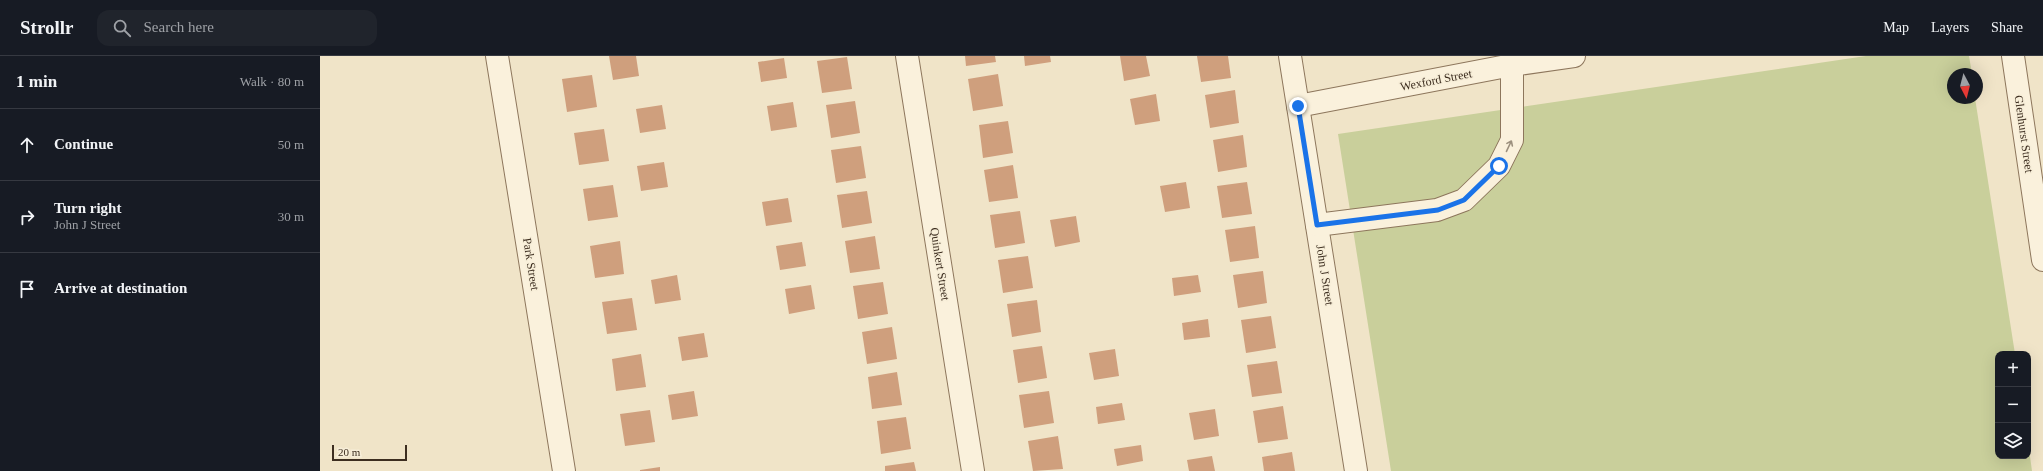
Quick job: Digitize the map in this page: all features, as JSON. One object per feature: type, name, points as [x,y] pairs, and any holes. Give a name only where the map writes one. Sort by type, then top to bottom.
[{"type":"street","name":"Park Street","points":[[498,56],[564,471]]},
{"type":"street","name":"Quinkert Street","points":[[907,56],[973,471]]},
{"type":"street","name":"John J Street","points":[[1290,56],[1356,471]]},
{"type":"street","name":"Wexford Street","points":[[1298,106],[1512,65],[1574,56]]},
{"type":"street","name":"Glenhurst Street","points":[[2013,56],[2043,260]]},
{"type":"street","points":[[1317,225],[1438,210],[1464,200],[1499,166],[1512,140],[1512,65]]},
{"type":"green space","points":[[1866,56],[1969,56],[1971,68],[1947,68],[1947,104],[1976,104],[2015,351],[1995,351],[1995,459],[2030,459],[2032,471],[1391,471],[1338,134]]},
{"type":"building","points":[[609,56],[636,56],[639,76],[613,80]]},
{"type":"building","points":[[965,56],[995,56],[996,62],[966,66]]},
{"type":"building","points":[[1024,56],[1050,56],[1051,62],[1025,66]]},
{"type":"building","points":[[1120,56],[1146,56],[1150,76],[1124,81]]},
{"type":"building","points":[[1197,56],[1228,56],[1231,78],[1201,82]]},
{"type":"building","points":[[847,57],[852,89],[822,93],[817,61]]},
{"type":"building","points":[[784,58],[787,78],[761,82],[758,62]]},
{"type":"building","points":[[998,74],[1003,106],[973,111],[968,79]]},
{"type":"building","points":[[592,75],[597,107],[567,112],[562,79]]},
{"type":"building","points":[[1235,90],[1239,123],[1210,128],[1205,95]]},
{"type":"building","points":[[1156,94],[1160,121],[1135,125],[1130,99]]},
{"type":"building","points":[[855,101],[860,133],[831,138],[826,105]]},
{"type":"building","points":[[793,102],[797,127],[771,131],[767,106]]},
{"type":"building","points":[[662,105],[666,129],[640,133],[636,109]]},
{"type":"building","points":[[1008,121],[1013,153],[983,158],[979,125]]},
{"type":"building","points":[[604,129],[609,161],[579,165],[574,133]]},
{"type":"building","points":[[1243,135],[1247,167],[1218,172],[1213,140]]},
{"type":"building","points":[[861,146],[866,178],[836,183],[831,150]]},
{"type":"building","points":[[664,162],[668,187],[641,191],[637,166]]},
{"type":"building","points":[[1013,165],[1018,198],[989,202],[984,170]]},
{"type":"building","points":[[1186,182],[1190,208],[1165,212],[1160,186]]},
{"type":"building","points":[[1247,182],[1252,214],[1222,218],[1217,186]]},
{"type":"building","points":[[613,185],[618,217],[588,221],[583,189]]},
{"type":"building","points":[[867,191],[872,223],[842,228],[837,195]]},
{"type":"building","points":[[788,198],[792,222],[766,226],[762,202]]},
{"type":"building","points":[[1020,211],[1025,243],[995,248],[990,215]]},
{"type":"building","points":[[1076,216],[1080,242],[1055,247],[1050,220]]},
{"type":"building","points":[[1255,226],[1259,258],[1230,262],[1225,230]]},
{"type":"building","points":[[875,236],[880,269],[850,273],[845,241]]},
{"type":"building","points":[[620,241],[624,274],[595,278],[590,246]]},
{"type":"building","points":[[802,242],[806,266],[780,270],[776,246]]},
{"type":"building","points":[[1028,256],[1033,288],[1003,293],[998,260]]},
{"type":"building","points":[[1263,271],[1267,303],[1238,308],[1233,275]]},
{"type":"building","points":[[677,275],[681,300],[655,304],[651,280]]},
{"type":"building","points":[[1198,275],[1201,292],[1174,296],[1172,278]]},
{"type":"building","points":[[883,282],[888,314],[858,319],[853,286]]},
{"type":"building","points":[[811,285],[815,309],[789,314],[785,289]]},
{"type":"building","points":[[632,298],[637,330],[607,334],[602,302]]},
{"type":"building","points":[[1037,300],[1041,332],[1012,337],[1007,304]]},
{"type":"building","points":[[1271,316],[1276,348],[1246,353],[1241,320]]},
{"type":"building","points":[[1208,319],[1210,337],[1184,340],[1182,323]]},
{"type":"building","points":[[892,327],[897,359],[867,364],[862,332]]},
{"type":"building","points":[[704,333],[708,357],[682,361],[678,337]]},
{"type":"building","points":[[1042,346],[1047,378],[1018,383],[1013,350]]},
{"type":"building","points":[[1115,349],[1119,376],[1094,380],[1089,353]]},
{"type":"building","points":[[641,354],[646,387],[616,391],[612,359]]},
{"type":"building","points":[[1277,361],[1282,393],[1252,397],[1247,365]]},
{"type":"building","points":[[897,372],[902,405],[872,409],[868,377]]},
{"type":"building","points":[[694,391],[698,416],[672,420],[668,395]]},
{"type":"building","points":[[1049,391],[1054,423],[1024,428],[1019,395]]},
{"type":"building","points":[[1122,403],[1125,420],[1098,424],[1096,407]]},
{"type":"building","points":[[1283,406],[1288,439],[1258,443],[1253,411]]},
{"type":"building","points":[[1215,409],[1219,436],[1194,440],[1189,413]]},
{"type":"building","points":[[650,410],[655,442],[625,446],[620,414]]},
{"type":"building","points":[[906,417],[911,449],[881,454],[877,421]]},
{"type":"building","points":[[1058,436],[1063,469],[1033,471],[1028,441]]},
{"type":"building","points":[[1141,445],[1143,461],[1117,466],[1114,449]]},
{"type":"building","points":[[1292,452],[1295,471],[1264,471],[1262,457]]},
{"type":"building","points":[[1212,456],[1215,471],[1189,471],[1187,460]]},
{"type":"building","points":[[914,462],[916,471],[885,471],[885,466]]},
{"type":"building","points":[[660,467],[660,471],[640,471],[640,470]]},
{"type":"route","points":[[1298,106],[1317,225],[1438,210],[1464,200],[1499,166]]}]
